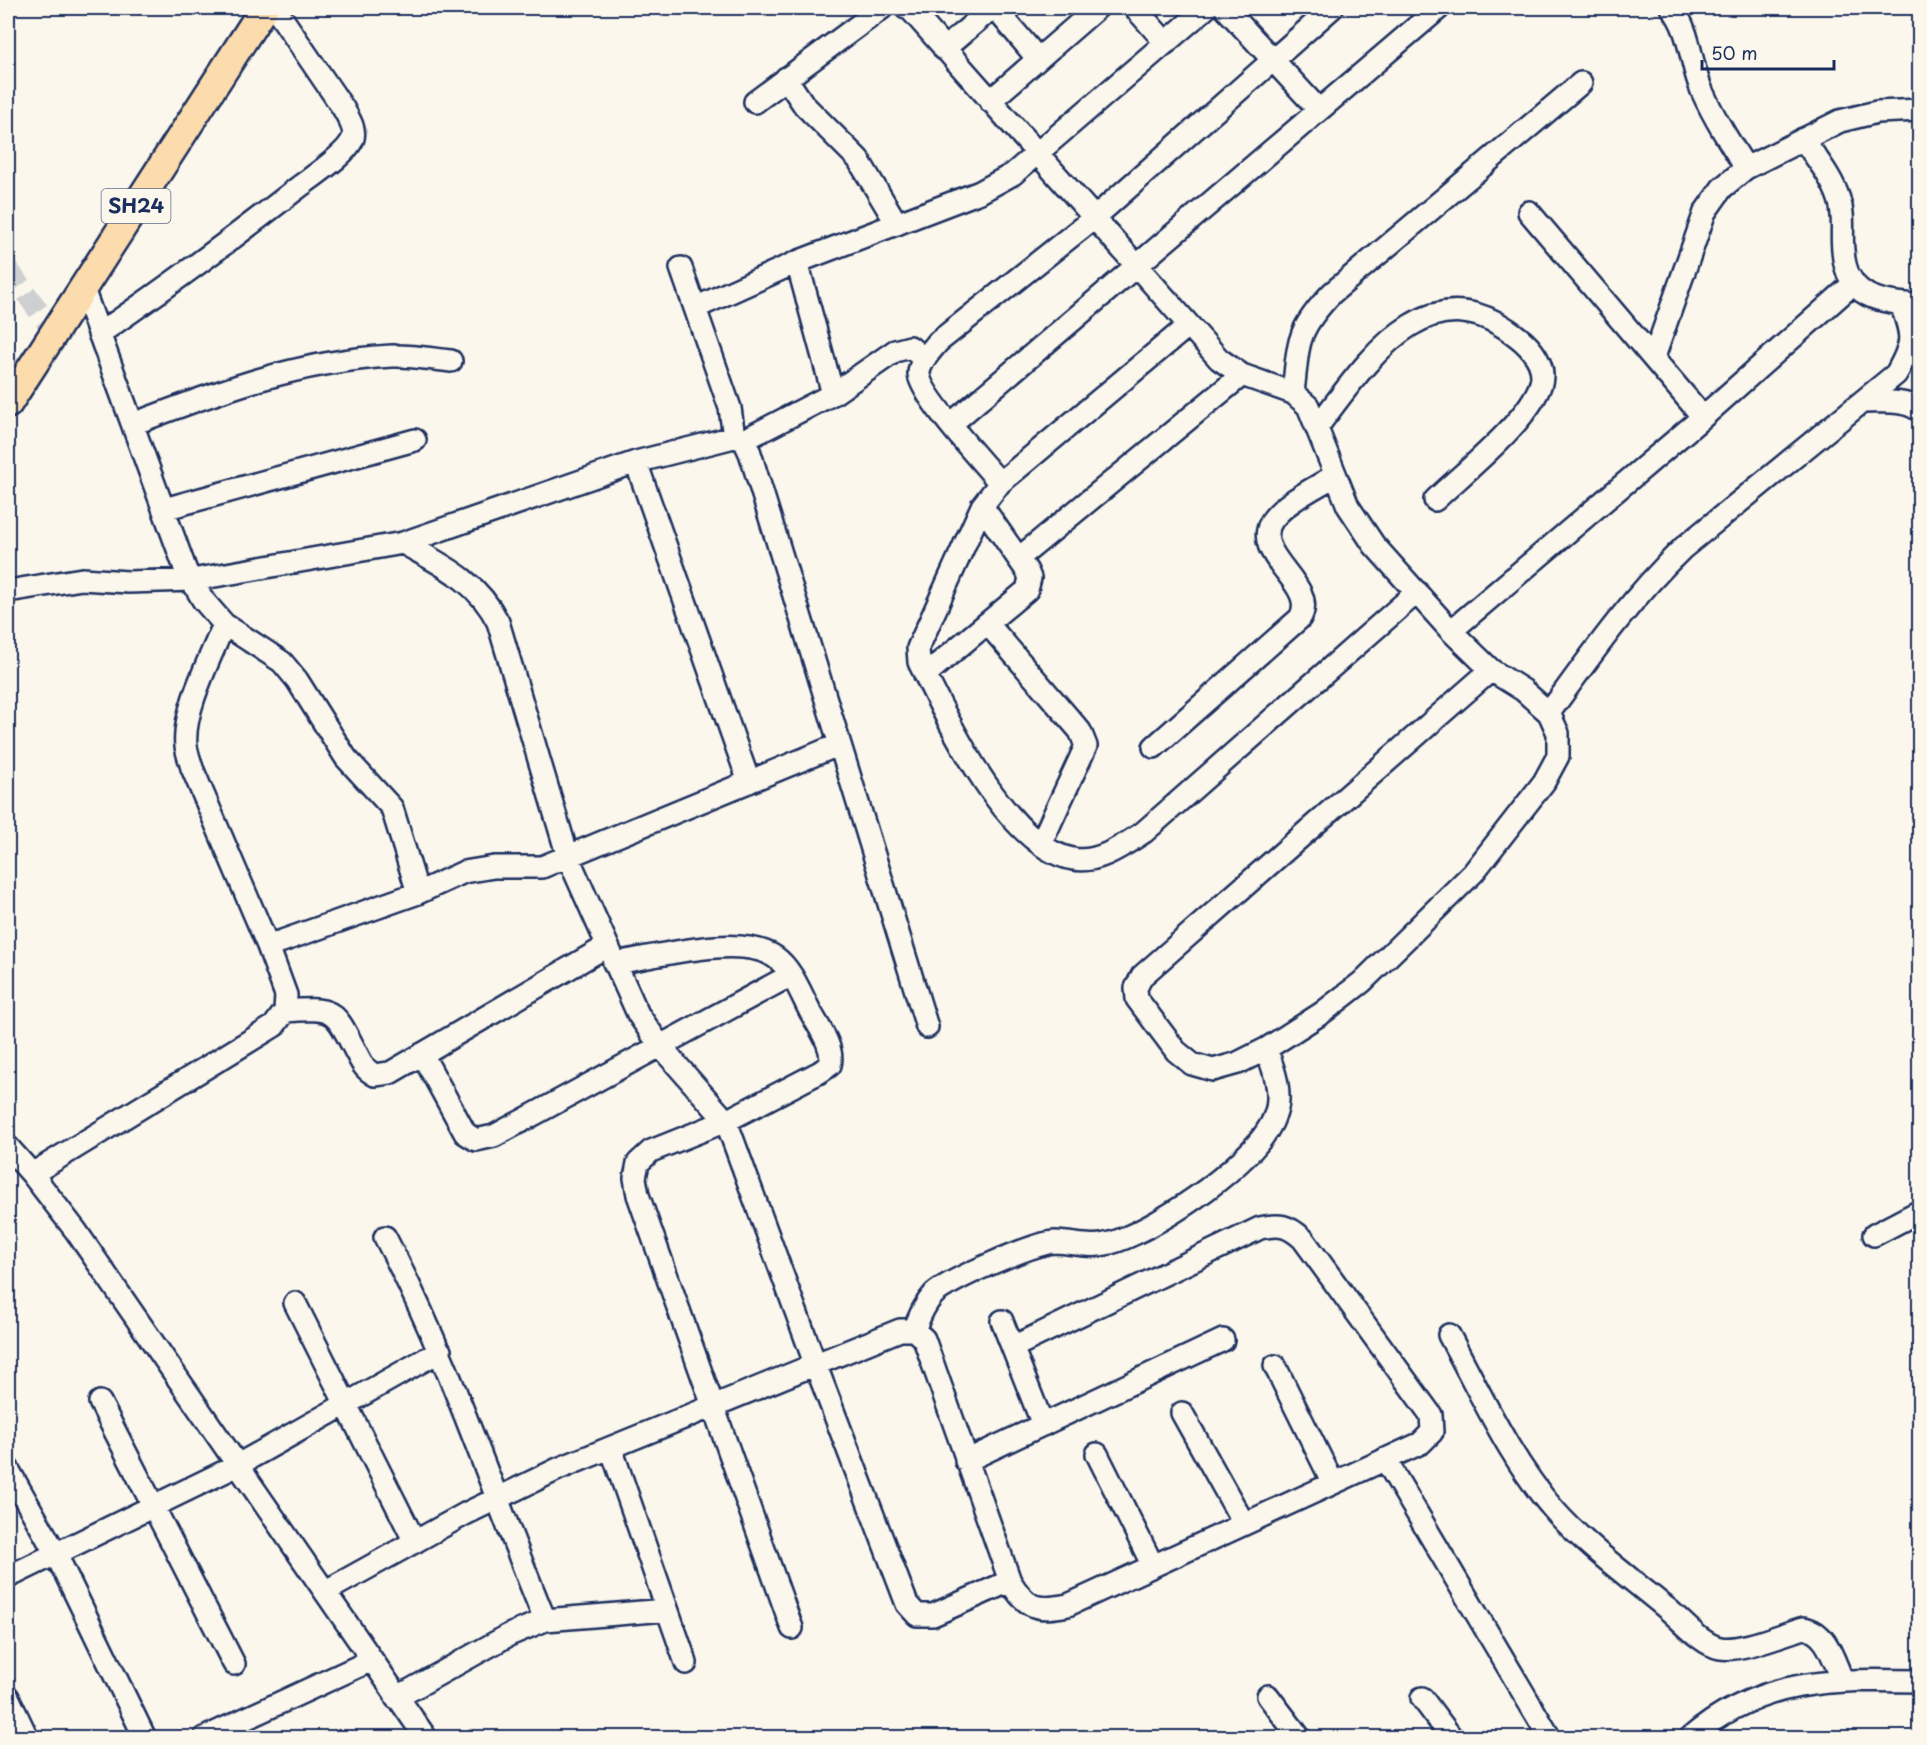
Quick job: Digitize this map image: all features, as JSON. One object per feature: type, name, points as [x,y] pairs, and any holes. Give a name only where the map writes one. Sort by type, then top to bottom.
[{"type":"main road","name":"SH24","points":[[8,404],[264,8]]},
{"type":"street","points":[[99,334],[200,264],[320,171],[347,147],[353,137],[352,126],[343,108],[275,8]]},
{"type":"street","points":[[755,102],[882,8]]},
{"type":"street","points":[[906,8],[1219,359],[1242,375],[1293,393],[1308,406],[1318,426],[1334,476],[1348,506],[1368,537],[1450,631],[1491,670],[1523,690],[1549,713],[1558,733],[1558,756],[1544,782],[1473,873],[1362,982],[1322,1013],[1266,1049],[1238,1063],[1213,1070],[1192,1064],[1176,1051],[1137,999],[1136,987],[1142,976],[1491,670]]},
{"type":"street","points":[[944,49],[993,8],[1038,59]]},
{"type":"street","points":[[990,101],[1097,8]]},
{"type":"street","points":[[1135,8],[1166,43]]},
{"type":"street","points":[[695,308],[797,262],[980,192],[1013,174],[1206,8]]},
{"type":"street","points":[[1225,8],[1319,111]]},
{"type":"street","points":[[1000,483],[926,392],[919,374],[924,359],[938,342],[1094,218],[1332,8]]},
{"type":"street","points":[[951,424],[1439,8]]},
{"type":"street","points":[[1672,8],[1688,36],[1693,67],[1702,90],[1716,120],[1746,168]]},
{"type":"street","points":[[786,78],[804,105],[858,159],[897,224]]},
{"type":"street","points":[[1293,393],[1299,336],[1311,315],[1332,293],[1581,83]]},
{"type":"street","points":[[1654,357],[1705,212],[1722,188],[1746,168],[1840,122],[1877,112],[1920,110]]},
{"type":"street","points":[[1549,713],[1626,608],[1651,579],[1683,548],[1896,374],[1910,348],[1910,304],[1877,301],[1866,295],[1854,283],[1846,266],[1843,250],[1844,218],[1840,199],[1831,180],[1803,139]]},
{"type":"street","points":[[1529,212],[1703,417]]},
{"type":"street","points":[[797,262],[833,394]]},
{"type":"street","points":[[681,268],[739,439],[750,453],[838,745],[927,1027]]},
{"type":"street","points":[[1450,631],[1703,417],[1854,283]]},
{"type":"street","points":[[83,290],[192,580],[203,600],[224,624],[282,662],[297,680],[346,758],[392,808],[418,893]]},
{"type":"street","points":[[1318,426],[1368,361],[1392,336],[1414,321],[1439,313],[1468,312],[1504,326],[1528,345],[1540,364],[1542,381],[1534,400],[1521,417],[1435,500]]},
{"type":"street","points":[[1189,325],[1000,483],[982,506],[918,648],[919,662],[965,753],[1022,828],[1041,843],[1075,860],[1118,849],[1144,832],[1417,592]]},
{"type":"street","points":[[8,591],[82,579],[128,582],[192,580],[403,543],[636,462],[739,439],[833,394],[895,351],[910,347],[924,359]]},
{"type":"street","points":[[133,424],[270,374],[332,361],[394,356],[451,361]]},
{"type":"street","points":[[1019,558],[1242,375]]},
{"type":"street","points":[[1864,402],[1894,402],[1915,407],[1920,411]]},
{"type":"street","points":[[165,509],[415,440]]},
{"type":"street","points":[[636,462],[749,782]]},
{"type":"street","points":[[1154,747],[1300,618],[1306,608],[1304,598],[1271,549],[1267,534],[1272,520],[1282,510],[1334,476]]},
{"type":"street","points":[[926,675],[1027,590],[1030,578],[1019,558],[982,506]]},
{"type":"street","points":[[403,543],[476,588],[488,602],[508,652],[568,857],[638,1014],[661,1047],[726,1121],[907,1604],[917,1615],[933,1615],[1010,1581]]},
{"type":"street","points":[[987,623],[1080,731],[1086,746],[1041,843]]},
{"type":"street","points":[[32,1174],[274,1026],[285,1011],[286,995],[268,946],[192,768],[186,745],[187,725],[196,695],[224,624]]},
{"type":"street","points":[[268,946],[418,893],[464,872],[494,867],[542,867],[838,745]]},
{"type":"street","points":[[285,1011],[318,1008],[331,1012],[339,1020],[366,1070],[375,1075],[390,1073],[610,955],[729,945],[758,948],[777,958],[791,975],[830,1048],[830,1065],[726,1121],[651,1151],[638,1163],[635,1178],[638,1195],[792,1628]]},
{"type":"street","points":[[422,1054],[465,1133],[476,1140],[494,1136],[791,975]]},
{"type":"street","points":[[914,1330],[924,1305],[948,1284],[1037,1245],[1054,1242],[1098,1246],[1119,1240],[1146,1228],[1214,1184],[1247,1155],[1269,1131],[1276,1113],[1275,1073],[1266,1049]]},
{"type":"street","points":[[8,1147],[76,1231],[236,1466],[326,1591],[396,1698],[426,1737]]},
{"type":"street","points":[[1874,1235],[1920,1211]]},
{"type":"street","points":[[326,1591],[495,1499],[558,1469],[900,1330],[914,1330],[924,1339],[1010,1581],[1018,1595],[1032,1607],[1046,1609],[1068,1605],[1421,1443],[1432,1432],[1431,1415],[1303,1239],[1289,1226],[1276,1225],[1260,1228],[1012,1347]]},
{"type":"street","points":[[385,1237],[440,1351],[495,1499],[545,1620]]},
{"type":"street","points":[[295,1303],[415,1542]]},
{"type":"street","points":[[1002,1321],[1043,1425]]},
{"type":"street","points":[[1449,1335],[1515,1455],[1536,1488],[1556,1512],[1640,1588],[1706,1641],[1719,1648],[1734,1648],[1804,1628],[1815,1630],[1824,1638],[1842,1679]]},
{"type":"street","points":[[966,1461],[1223,1340]]},
{"type":"street","points":[[8,1577],[236,1466],[440,1351]]},
{"type":"street","points":[[1275,1366],[1333,1483]]},
{"type":"street","points":[[100,1402],[234,1664]]},
{"type":"street","points":[[1182,1413],[1244,1524]]},
{"type":"street","points":[[611,1448],[686,1663]]},
{"type":"street","points":[[1097,1454],[1153,1566]]},
{"type":"street","points":[[1385,1459],[1550,1737]]},
{"type":"street","points":[[8,1469],[56,1554],[145,1737]]},
{"type":"street","points":[[396,1698],[509,1635],[545,1620],[666,1610]]},
{"type":"street","points":[[204,1737],[372,1660]]},
{"type":"street","points":[[1690,1737],[1722,1716],[1774,1691],[1842,1679],[1920,1681]]},
{"type":"street","points":[[1268,1696],[1300,1737]]},
{"type":"street","points":[[8,1697],[26,1735]]},
{"type":"street","points":[[1422,1698],[1452,1737]]},
{"type":"tunnel","points":[[8,269],[54,332]]}]
